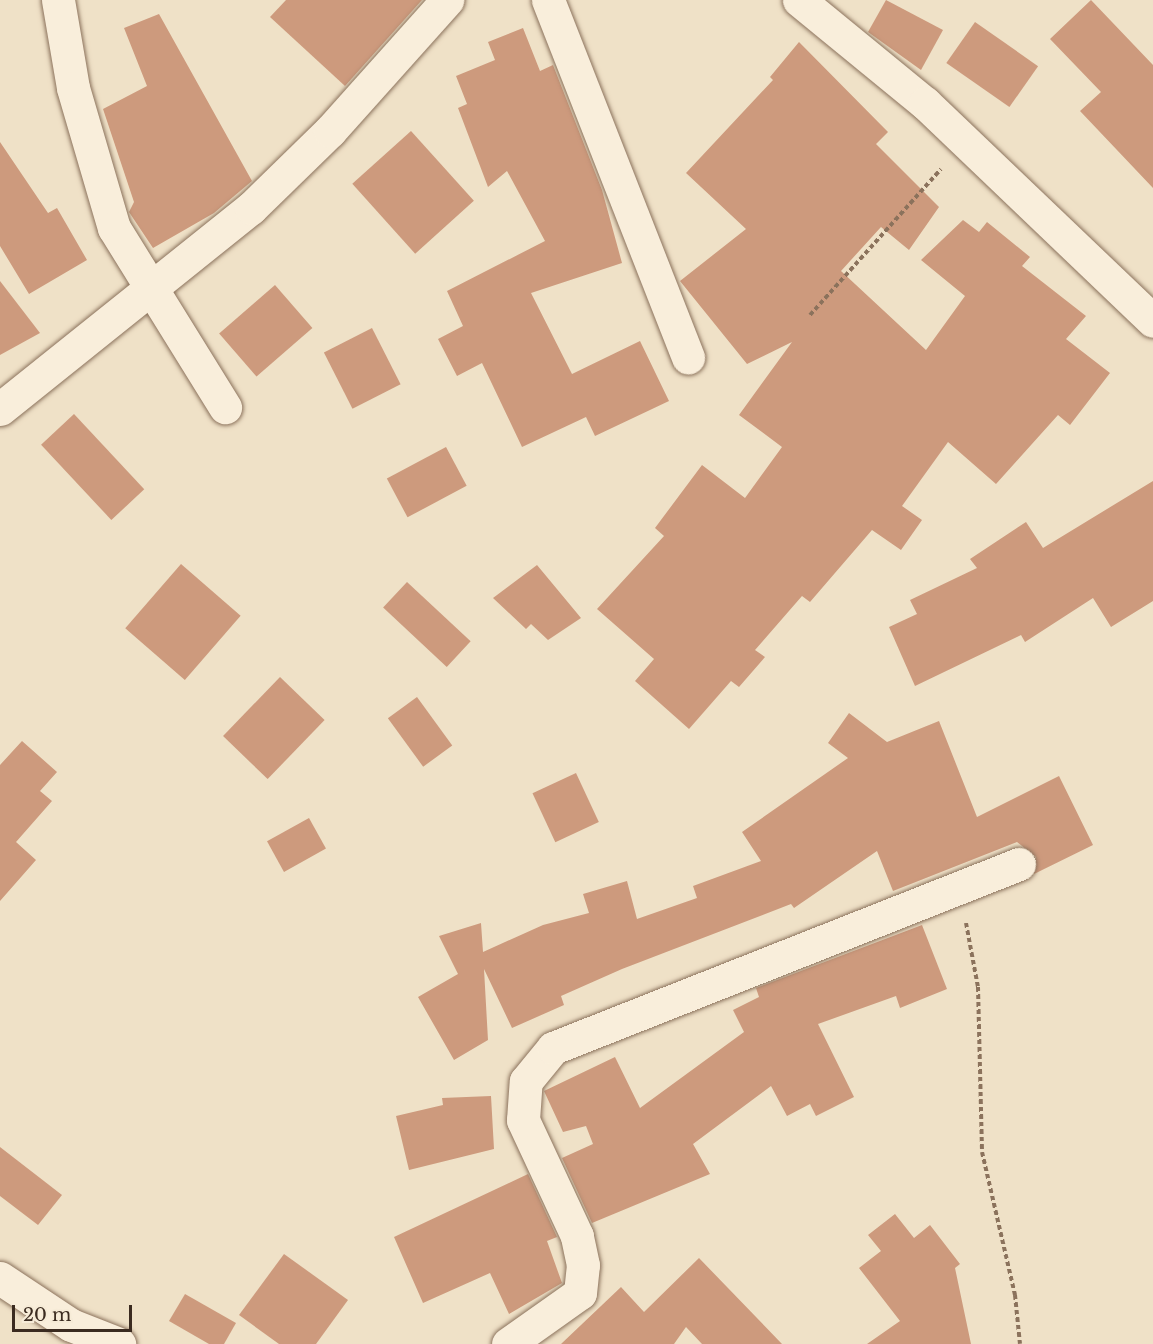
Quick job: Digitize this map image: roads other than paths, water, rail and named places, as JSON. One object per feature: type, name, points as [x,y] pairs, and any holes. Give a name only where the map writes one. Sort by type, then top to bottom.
[{"type":"street","points":[[58,0],[96,176],[114,228],[225,407]]},
{"type":"street","points":[[0,409],[251,208],[330,131],[447,0]]},
{"type":"street","points":[[548,0],[688,358]]},
{"type":"street","points":[[799,0],[882,65],[1153,321]]},
{"type":"street","points":[[508,1344],[580,1293],[584,1265],[577,1236],[523,1120],[526,1081],[538,1062],[553,1048],[1019,864]]},
{"type":"street","points":[[0,1278],[71,1325],[119,1344]]}]
